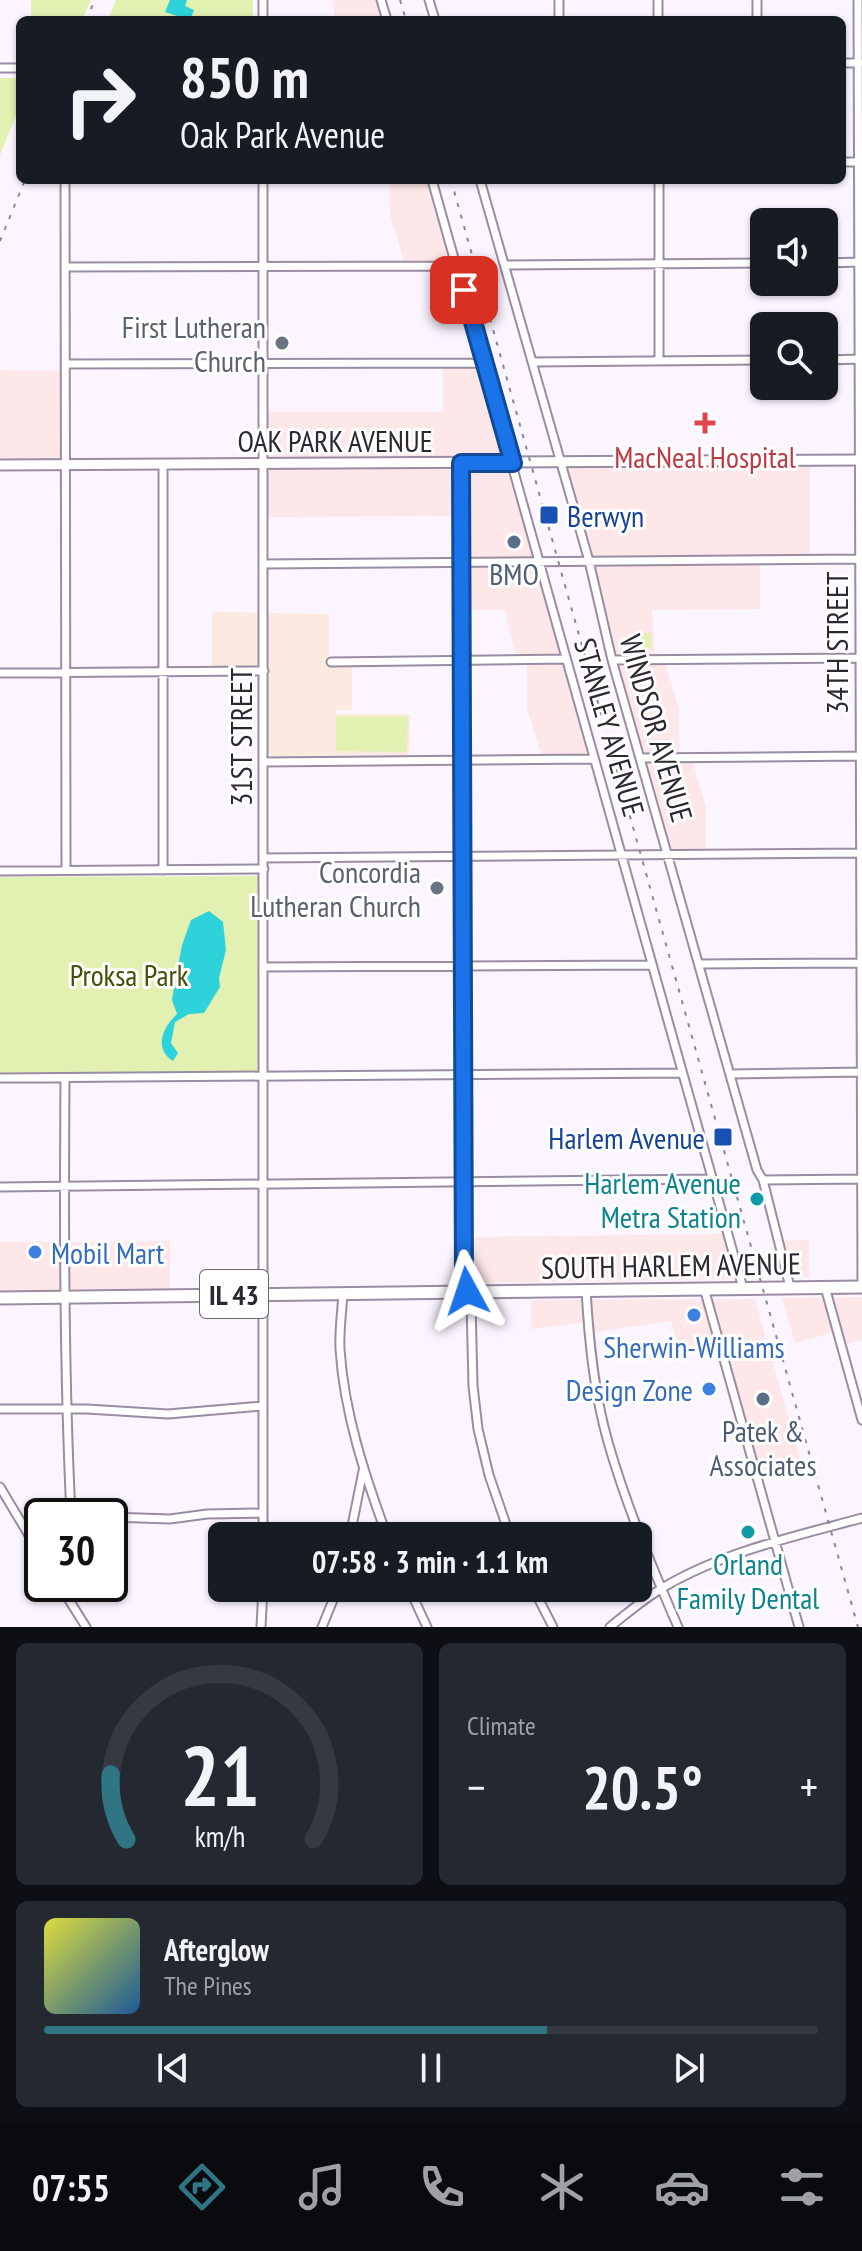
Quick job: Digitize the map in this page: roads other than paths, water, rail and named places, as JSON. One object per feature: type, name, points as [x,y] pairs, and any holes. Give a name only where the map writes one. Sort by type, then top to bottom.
[{"type":"main road","name":"SOUTH HARLEM AVENUE","points":[[0,1298],[862,1287]]},
{"type":"street","name":"34TH STREET","points":[[858,0],[862,1287]]},
{"type":"street","points":[[65,184],[66,870]]},
{"type":"street","name":"31ST STREET","points":[[263,184],[263,1522]]},
{"type":"street","name":"STANLEY AVENUE","points":[[433,184],[743,1288]]},
{"type":"street","name":"WINDSOR AVENUE","points":[[481,184],[589,561],[612,660],[757,1170],[763,1180],[790,1287]]},
{"type":"street","points":[[659,184],[659,361]]},
{"type":"street","points":[[838,263],[860,262]]},
{"type":"street","points":[[505,265],[750,263]]},
{"type":"street","points":[[65,267],[457,266]]},
{"type":"street","points":[[838,360],[861,359]]},
{"type":"street","points":[[532,362],[750,360]]},
{"type":"street","points":[[66,364],[484,363]]},
{"type":"street","name":"OAK PARK AVENUE","points":[[0,465],[861,460]]},
{"type":"street","points":[[461,463],[464,1280],[471,1302],[473,1386],[478,1429],[505,1522]]},
{"type":"street","points":[[163,465],[163,870]]},
{"type":"street","points":[[264,564],[861,559]]},
{"type":"street","points":[[612,660],[861,658]]},
{"type":"street","points":[[331,662],[566,659]]},
{"type":"street","points":[[0,673],[264,671]]},
{"type":"street","points":[[641,758],[861,756]]},
{"type":"street","points":[[264,762],[594,759]]},
{"type":"street","points":[[264,858],[862,853]]},
{"type":"street","points":[[0,871],[264,869]]},
{"type":"street","points":[[700,964],[862,963]]},
{"type":"street","points":[[264,967],[652,965]]},
{"type":"street","points":[[731,1074],[862,1072]]},
{"type":"street","points":[[0,1078],[681,1073]]},
{"type":"street","points":[[65,1078],[66,1409],[70,1498]]},
{"type":"street","points":[[0,1187],[711,1179]]},
{"type":"street","points":[[763,1180],[862,1179]]},
{"type":"street","points":[[825,1287],[862,1420]]},
{"type":"street","points":[[704,1288],[799,1627]]},
{"type":"street","points":[[586,1290],[595,1381],[607,1441],[678,1627]]},
{"type":"street","points":[[343,1293],[341,1361],[363,1470],[382,1522]]},
{"type":"street","points":[[0,1409],[168,1414],[263,1406]]},
{"type":"street","points":[[353,1522],[363,1470]]},
{"type":"street","points":[[0,1487],[24,1526]]},
{"type":"street","points":[[128,1518],[170,1519],[207,1514],[263,1513]]},
{"type":"street","points":[[610,1627],[661,1588],[736,1555],[862,1518]]},
{"type":"street","points":[[70,1602],[86,1627]]},
{"type":"street","points":[[261,1627],[262,1602]]},
{"type":"street","points":[[322,1627],[332,1602]]},
{"type":"street","points":[[415,1602],[427,1627]]},
{"type":"street","points":[[540,1602],[553,1627]]},
{"type":"water","points":[[170,0],[187,0],[185,6],[194,10],[192,16],[165,12]]},
{"type":"water","points":[[209,911],[223,922],[226,950],[219,978],[220,987],[204,1013],[189,1014],[175,1022],[171,1043],[178,1053],[173,1061],[163,1050],[162,1038],[177,1014],[172,1000],[182,945],[191,920]]},
{"type":"railway","points":[[88,16],[95,0]]},
{"type":"railway","points":[[400,0],[405,16]]},
{"type":"railway","points":[[0,241],[23,184]]},
{"type":"railway","points":[[452,184],[858,1627]]},
{"type":"place","name":"First Lutheran Church","points":[[282,343]]},
{"type":"place","name":"MacNeal Hospital","points":[[705,423]]},
{"type":"place","name":"Berwyn","points":[[549,515]]},
{"type":"place","name":"BMO","points":[[514,542]]},
{"type":"place","name":"Concordia Lutheran Church","points":[[437,888]]},
{"type":"place","name":"Harlem Avenue","points":[[723,1137]]},
{"type":"place","name":"Harlem Avenue Metra Station","points":[[757,1199]]},
{"type":"place","name":"Mobil Mart","points":[[35,1252]]},
{"type":"place","name":"Sherwin-Williams","points":[[694,1315]]},
{"type":"place","name":"Design Zone","points":[[709,1389]]},
{"type":"place","name":"Patek & Associates","points":[[763,1399]]},
{"type":"place","name":"Orland Family Dental","points":[[748,1532]]},
{"type":"park label","name":"Proksa Park","points":[[129,974]]}]
